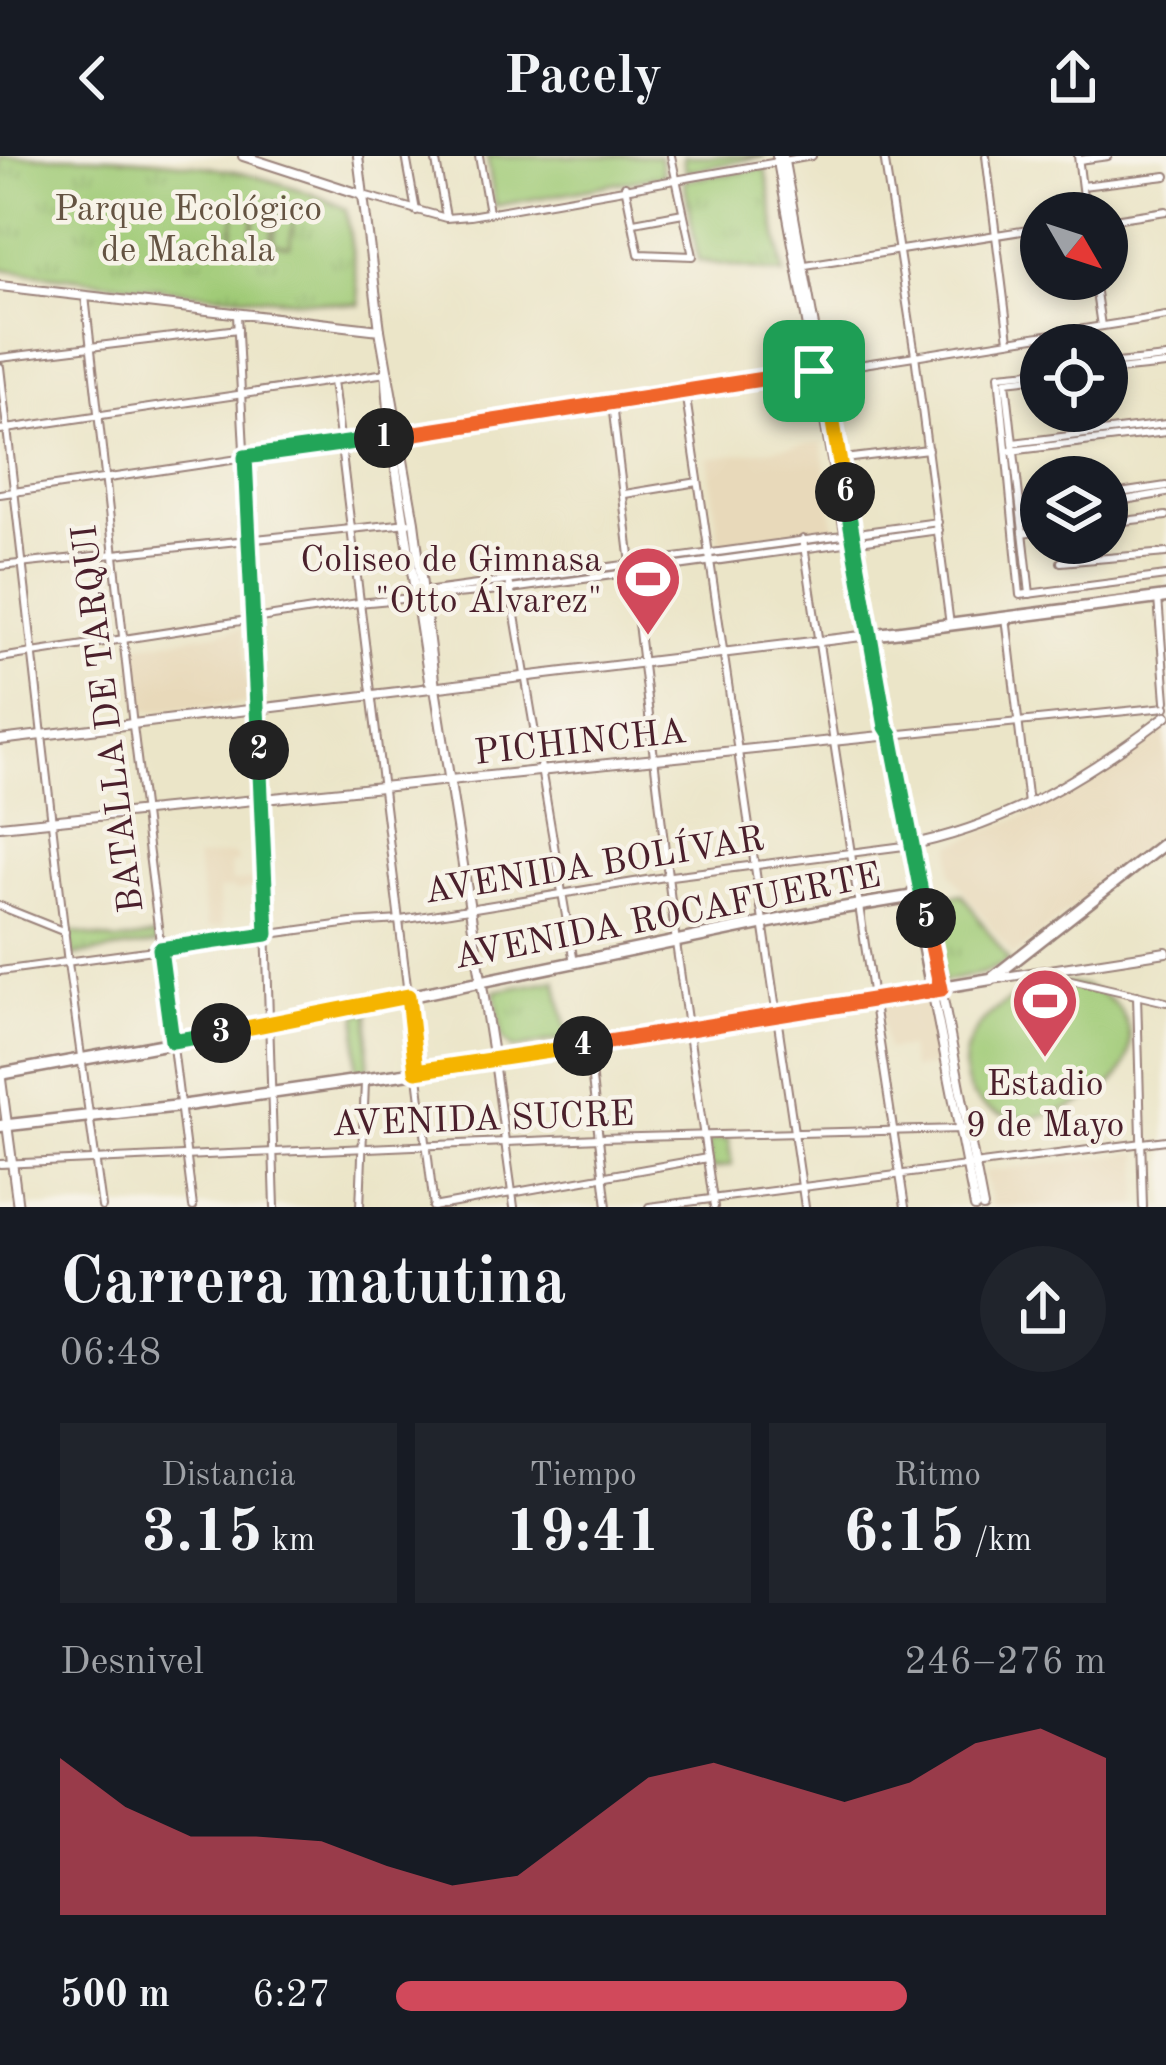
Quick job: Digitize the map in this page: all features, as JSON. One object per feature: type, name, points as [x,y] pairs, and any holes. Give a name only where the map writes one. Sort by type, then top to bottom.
[{"type":"main road","points":[[936,989],[870,635],[1162,598]]},
{"type":"main road","points":[[3,1126],[494,1061],[991,979],[1166,842]]},
{"type":"main road","name":"AVENIDA ROCAFUERTE","points":[[0,1073],[270,1025],[763,923],[918,896]]},
{"type":"street","points":[[243,156],[446,218],[812,156]]},
{"type":"street","points":[[358,156],[417,596],[514,1207]]},
{"type":"street","points":[[406,156],[416,212]]},
{"type":"street","points":[[435,156],[446,218]]},
{"type":"street","points":[[479,156],[489,212]]},
{"type":"street","points":[[625,186],[639,254],[692,256],[670,156]]},
{"type":"street","points":[[884,156],[950,625]]},
{"type":"street","points":[[986,156],[1009,340]]},
{"type":"street","points":[[1083,192],[1078,158],[1108,156]]},
{"type":"street","points":[[0,740],[870,635],[780,158]]},
{"type":"street","points":[[1082,186],[1166,176]]},
{"type":"street","points":[[1128,217],[1166,212]]},
{"type":"street","points":[[634,222],[683,213]]},
{"type":"street","points":[[800,266],[1020,230]]},
{"type":"street","points":[[0,286],[380,330]]},
{"type":"street","name":"BATALLA DE TARQUI","points":[[85,296],[132,724],[193,1207]]},
{"type":"street","points":[[237,311],[262,797],[275,1207]]},
{"type":"street","points":[[1114,324],[1166,316]]},
{"type":"street","points":[[102,1207],[3,430],[0,363],[238,329]]},
{"type":"street","points":[[0,494],[1020,338]]},
{"type":"street","points":[[1128,366],[1166,362]]},
{"type":"street","points":[[3,430],[387,371]]},
{"type":"street","points":[[1020,378],[1006,381],[1020,595],[1166,576]]},
{"type":"street","points":[[333,381],[433,1207],[707,1158]]},
{"type":"street","points":[[685,391],[805,1207]]},
{"type":"street","points":[[612,404],[676,943],[713,1202]]},
{"type":"street","points":[[1011,448],[1166,428]]},
{"type":"street","points":[[835,460],[928,448]]},
{"type":"street","points":[[623,494],[698,482]]},
{"type":"street","points":[[1128,496],[1166,490]]},
{"type":"street","points":[[1016,513],[1020,512]]},
{"type":"street","points":[[1016,513],[1020,524]]},
{"type":"street","points":[[1128,521],[1166,516]]},
{"type":"street","points":[[0,566],[410,522]]},
{"type":"street","points":[[632,568],[710,551],[849,531],[938,525]]},
{"type":"street","points":[[0,658],[358,603],[853,544],[938,525]]},
{"type":"street","points":[[803,539],[905,1207]]},
{"type":"street","points":[[1128,556],[1166,553]]},
{"type":"street","points":[[1027,564],[1030,594]]},
{"type":"street","points":[[510,585],[574,963]]},
{"type":"street","points":[[1162,598],[1166,704]]},
{"type":"street","points":[[1006,617],[1028,807]]},
{"type":"street","name":"PICHINCHA","points":[[0,826],[1166,704]]},
{"type":"street","name":"AVENIDA BOLÍVAR","points":[[0,971],[400,920],[671,876],[907,845],[1028,807],[1104,763],[1166,716]]},
{"type":"street","points":[[0,906],[64,932]]},
{"type":"street","points":[[991,979],[1166,952]]},
{"type":"street","points":[[1089,966],[1088,976],[1094,982]]},
{"type":"street","points":[[1041,974],[1094,982],[1166,1002]]},
{"type":"street","points":[[936,989],[979,1207]]},
{"type":"street","points":[[1137,994],[1143,1207]]},
{"type":"street","points":[[588,1045],[607,1207]]},
{"type":"street","points":[[0,1073],[3,1126],[18,1207]]},
{"type":"street","points":[[360,1207],[365,1078]]},
{"type":"street","name":"AVENIDA SUCRE","points":[[0,1164],[600,1138],[964,1129]]},
{"type":"street","points":[[649,1207],[1166,1140]]},
{"type":"shaded area","points":[[822,442],[834,528],[720,544],[708,458]]},
{"type":"shaded area","points":[[242,629],[249,703],[140,712],[135,646]]},
{"type":"shaded area","points":[[1166,724],[1166,830],[1013,956],[951,873],[952,845],[1034,812]]},
{"type":"shaded area","points":[[233,854],[239,862],[230,864],[232,882],[254,880],[255,887],[218,890],[222,927],[207,928],[196,858]]},
{"type":"shaded area","points":[[929,994],[940,1065],[912,1069],[908,1047],[887,1050],[879,1003]]},
{"type":"shaded area","points":[[1140,1152],[1138,1207],[992,1207],[984,1172]]},
{"type":"green space","name":"Parque Ecológico de Machala","points":[[0,156],[177,163],[263,178],[305,192],[346,209],[360,305],[189,292],[0,269]]},
{"type":"green space","points":[[487,156],[660,156],[663,175],[495,206]]},
{"type":"green space","points":[[683,156],[763,156],[763,157],[685,171]]},
{"type":"green space","points":[[765,168],[784,274],[698,261],[684,180]]},
{"type":"green space","points":[[236,205],[254,208],[251,242],[232,240]]},
{"type":"green space","points":[[256,207],[275,210],[270,244],[253,242]]},
{"type":"green space","points":[[278,210],[294,212],[290,246],[274,244]]},
{"type":"green space","points":[[962,894],[1009,961],[943,982],[926,899]]},
{"type":"green space","points":[[69,931],[117,941],[156,936],[157,944],[72,956]]},
{"type":"green space","points":[[556,980],[568,1038],[514,1049],[503,1040],[495,991]]},
{"type":"green space","name":"Estadio 9 de Mayo","points":[[1062,983],[1088,988],[1118,1008],[1129,1030],[1126,1063],[1110,1085],[1087,1100],[1038,1116],[1001,1115],[977,1100],[965,1077],[967,1049],[984,1021],[1015,998]]},
{"type":"green space","points":[[369,1012],[368,1072],[356,1073],[358,1013]]},
{"type":"green space","points":[[728,1139],[732,1165],[711,1169],[708,1140]]},
{"type":"place","name":"Coliseo de Gimnasa \"Otto Álvarez\"","points":[[648,638]]},
{"type":"place","name":"Estadio 9 de Mayo","points":[[1045,1060]]},
{"type":"route","points":[[814,371],[824,371],[886,727],[941,989],[416,1071],[408,996],[172,1041],[160,949],[267,934],[245,457],[814,371]]}]
